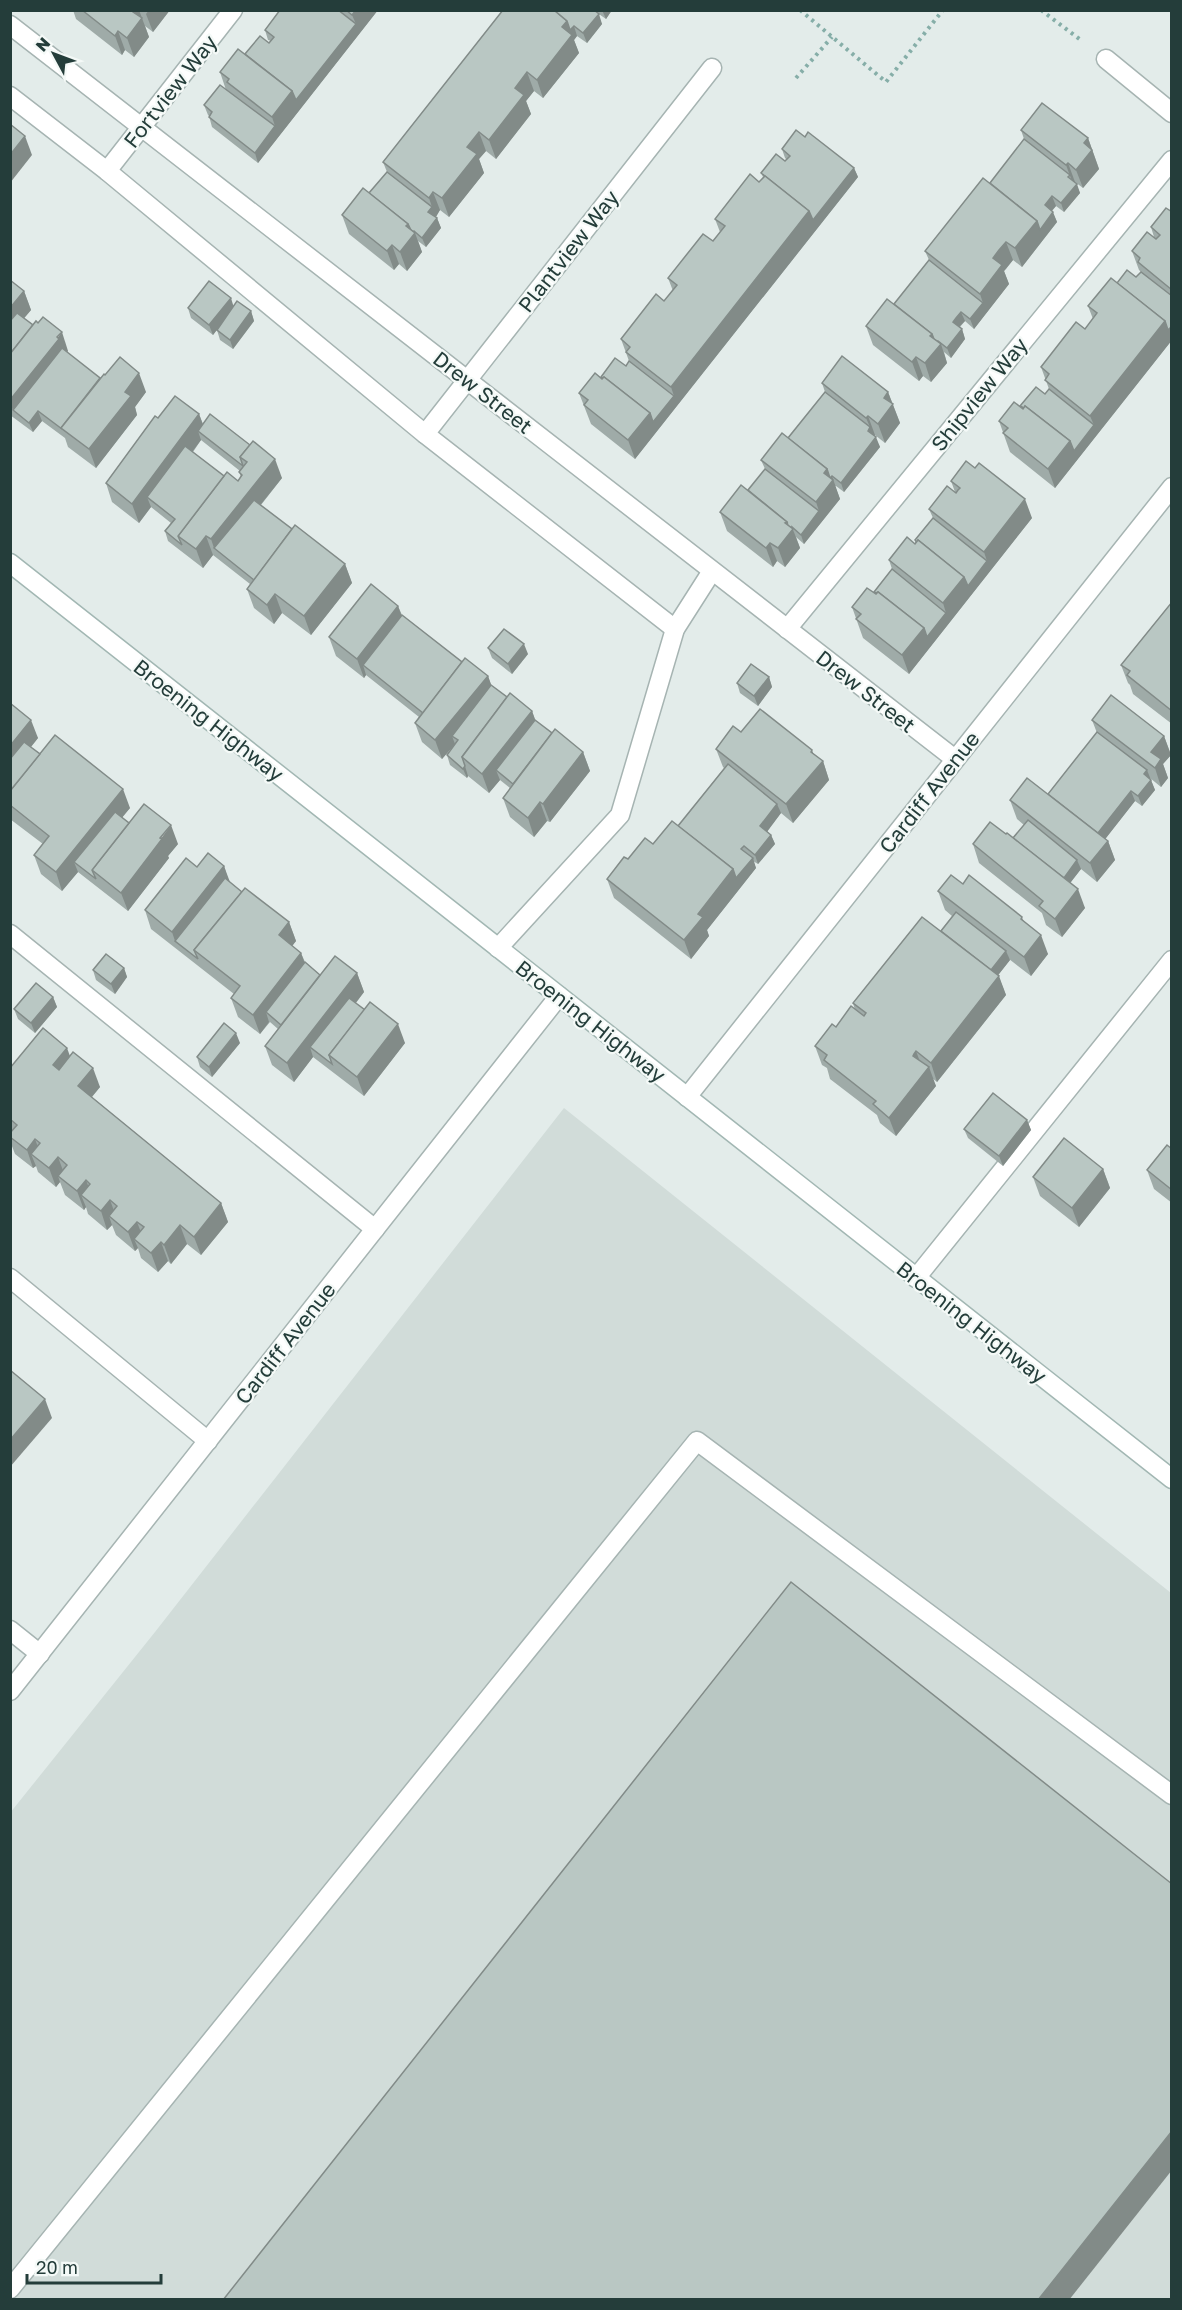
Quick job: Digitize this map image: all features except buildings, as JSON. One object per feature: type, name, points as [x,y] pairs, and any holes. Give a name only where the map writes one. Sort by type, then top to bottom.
[{"type":"street","name":"Fortview Way","points":[[107,171],[232,10]]},
{"type":"street","name":"Drew Street","points":[[10,25],[955,759]]},
{"type":"street","points":[[1106,59],[1172,112]]},
{"type":"street","name":"Plantview Way","points":[[425,434],[712,68]]},
{"type":"street","points":[[10,96],[107,171],[425,434],[675,628]]},
{"type":"street","name":"Shipview Way","points":[[787,629],[1172,160]]},
{"type":"street","name":"Cardiff Avenue","points":[[687,1097],[1172,487]]},
{"type":"street","name":"Broening Highway","points":[[10,563],[1171,1477]]},
{"type":"street","points":[[498,948],[620,814],[675,628],[712,571]]},
{"type":"street","points":[[10,934],[375,1229]]},
{"type":"street","points":[[916,1278],[1172,960]]},
{"type":"street","name":"Cardiff Avenue","points":[[10,1691],[559,996]]},
{"type":"street","points":[[10,1278],[208,1441]]},
{"type":"street","points":[[10,2289],[697,1441],[1172,1795]]},
{"type":"street","points":[[10,1630],[40,1654]]},
{"type":"path","points":[[800,10],[886,82],[943,10]]},
{"type":"path","points":[[1041,10],[1106,59]]},
{"type":"path","points":[[796,78],[832,38]]},
{"type":"shaded area","points":[[564,1108],[1171,1593],[1171,2299],[11,2299],[10,1813],[155,1632]]}]
